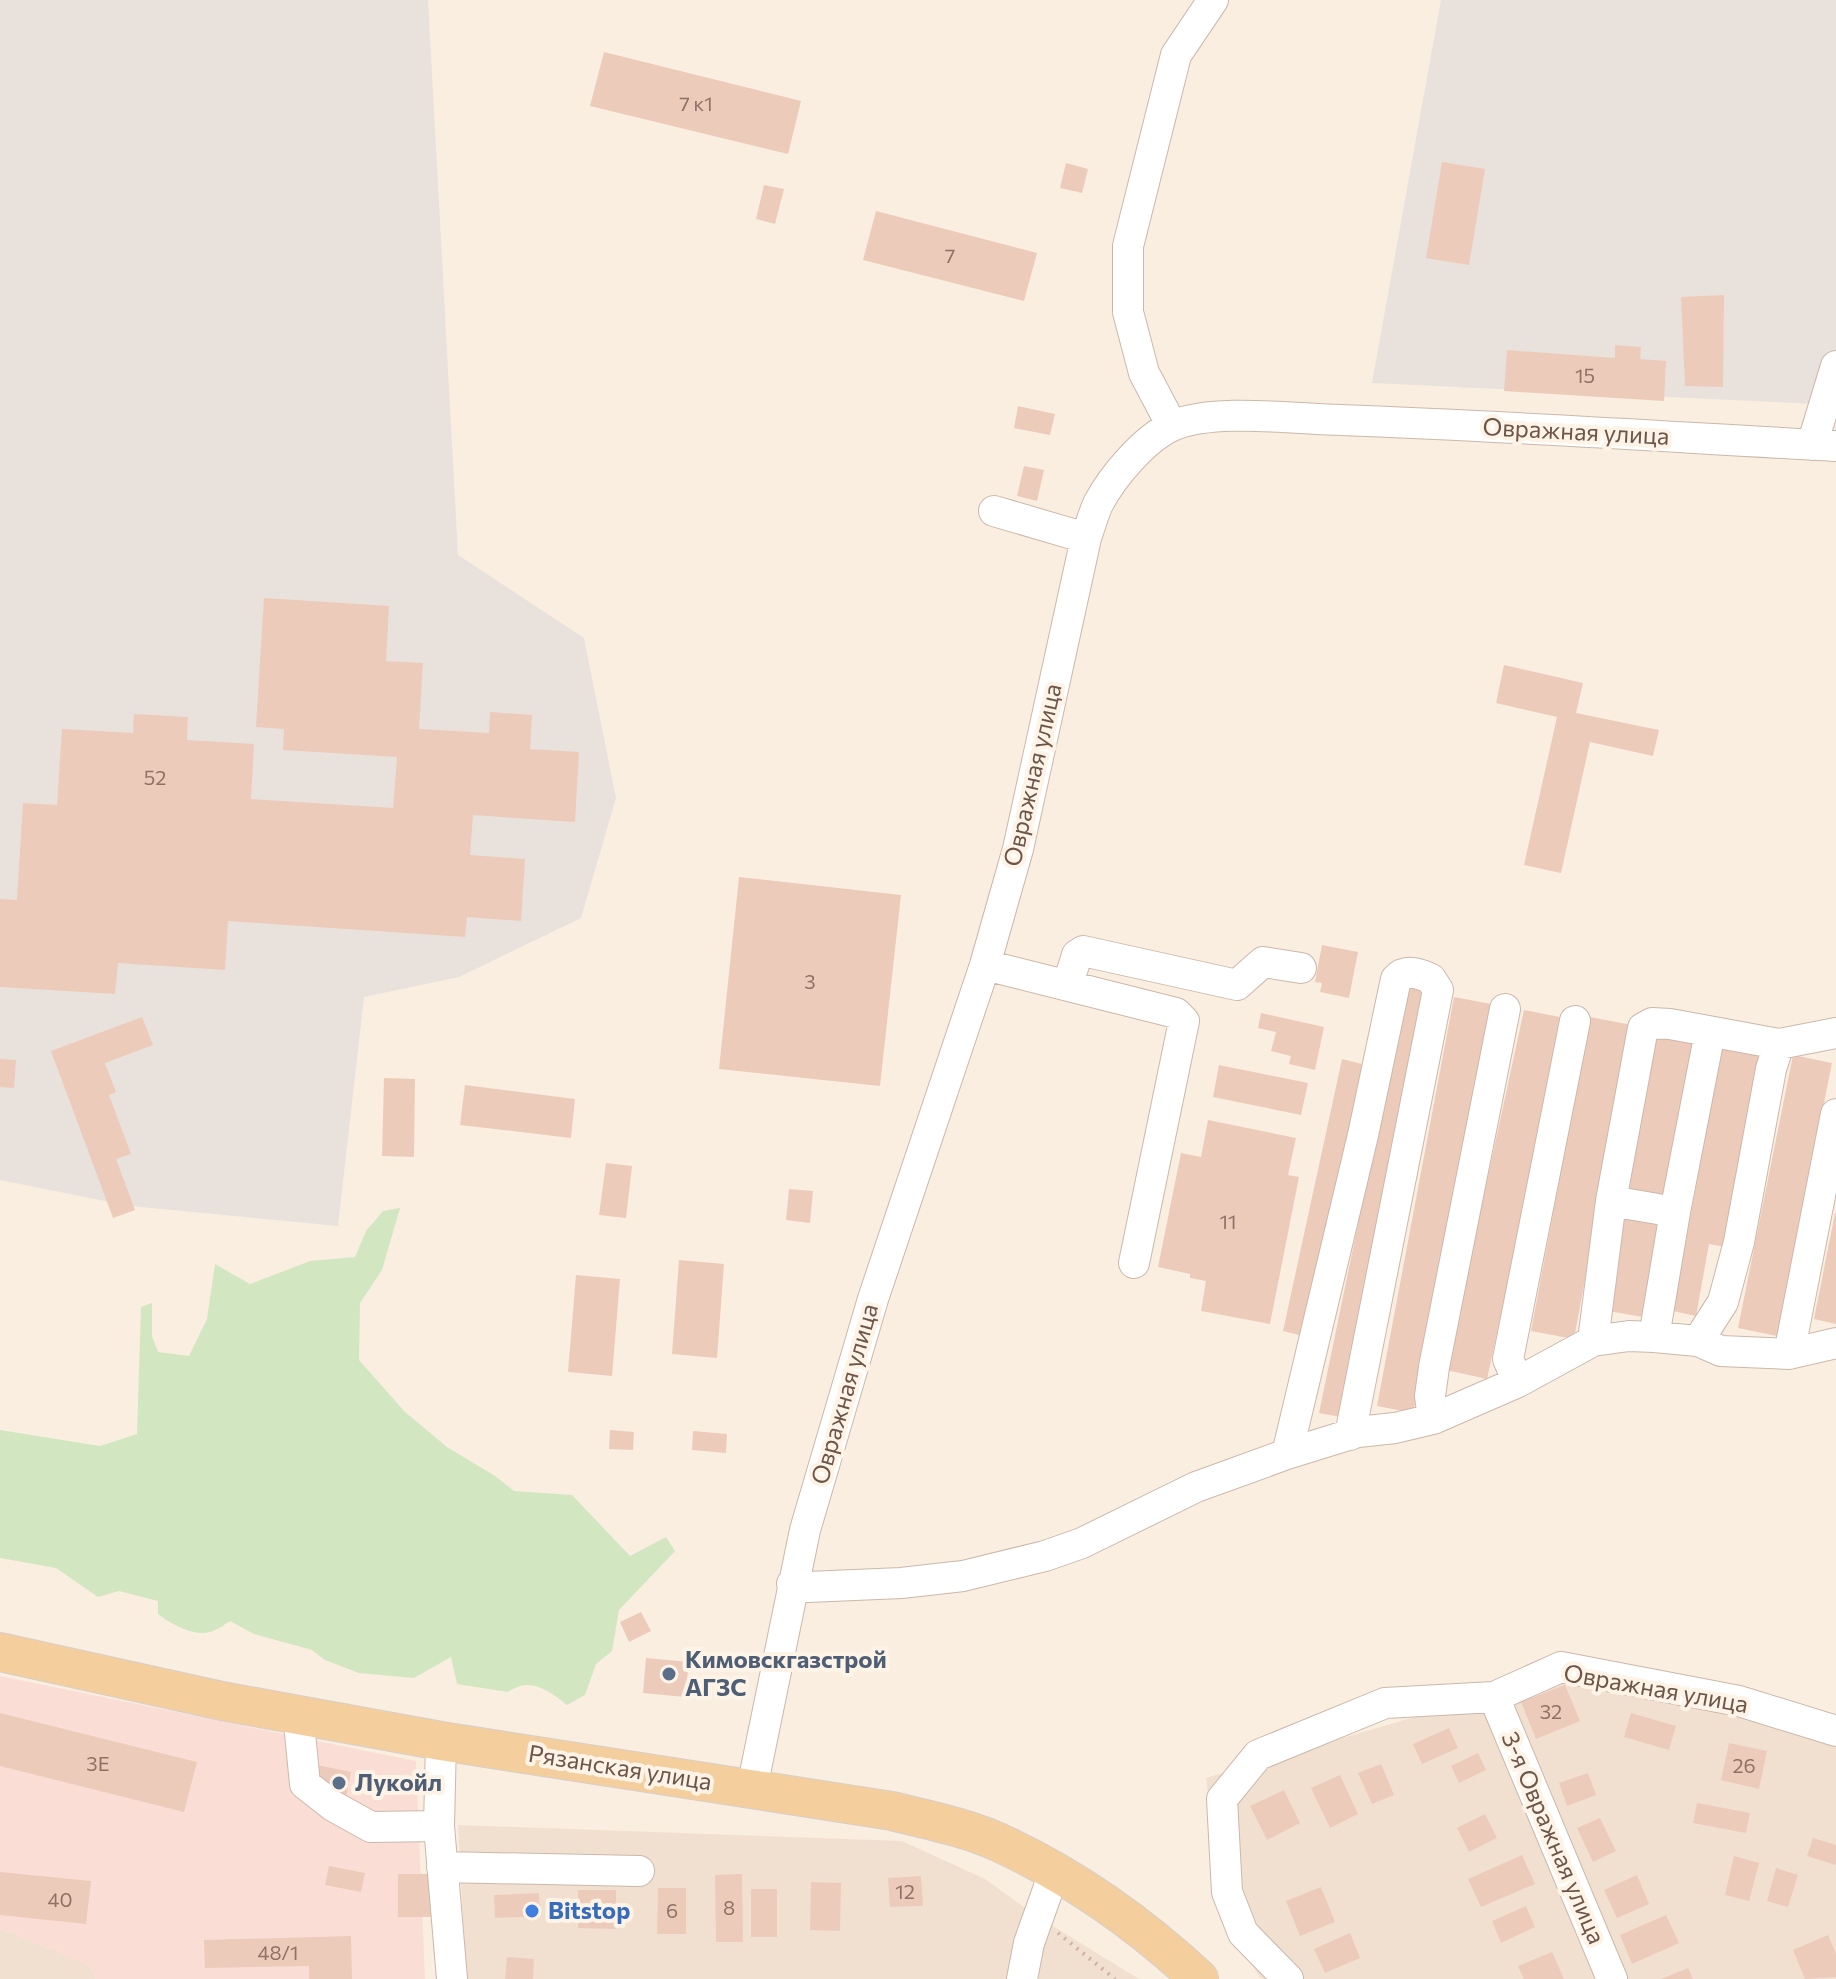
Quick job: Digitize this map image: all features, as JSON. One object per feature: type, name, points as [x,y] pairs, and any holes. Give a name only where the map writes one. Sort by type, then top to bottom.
[{"type":"main road","name":"Рязанская улица","points":[[0,1652],[222,1701],[441,1741],[892,1811],[945,1824],[998,1842],[1109,1906],[1155,1939],[1199,1979]]},
{"type":"street","points":[[1172,426],[1144,373],[1128,312],[1128,246],[1176,55],[1213,0]]},
{"type":"street","points":[[1824,445],[1836,366]]},
{"type":"street","name":"Овражная улица","points":[[752,1788],[805,1530],[873,1299],[985,965],[1018,849],[1086,538],[1107,488],[1137,452],[1172,426],[1206,419],[1242,417],[1414,423],[1824,445]]},
{"type":"street","points":[[994,511],[1086,538]]},
{"type":"street","points":[[1068,984],[1077,955],[1083,951],[1237,985],[1263,962],[1301,968]]},
{"type":"street","points":[[985,965],[1176,1013],[1184,1021],[1134,1263]]},
{"type":"street","points":[[1287,1454],[1363,1135],[1396,979],[1401,974],[1410,973],[1431,979],[1438,990],[1350,1435]]},
{"type":"street","points":[[1433,1419],[1430,1396],[1434,1367],[1505,1009]]},
{"type":"street","points":[[1518,1382],[1508,1359],[1575,1021]]},
{"type":"street","points":[[1593,1341],[1611,1201],[1643,1028],[1652,1023],[1779,1044],[1836,1033]]},
{"type":"street","points":[[1654,1337],[1710,1032]]},
{"type":"street","points":[[1698,1341],[1723,1302],[1739,1242],[1771,1069],[1779,1044]]},
{"type":"street","points":[[1789,1354],[1836,1114]]},
{"type":"street","points":[[1611,1201],[1675,1212]]},
{"type":"street","points":[[792,1584],[808,1587],[901,1583],[963,1576],[1045,1556],[1082,1543],[1196,1487],[1287,1454],[1350,1435],[1433,1419],[1518,1382],[1593,1341],[1629,1336],[1654,1337],[1698,1341],[1721,1351],[1789,1354],[1836,1343]]},
{"type":"street","name":"Овражная улица","points":[[1288,1979],[1243,1933],[1227,1892],[1222,1799],[1258,1755],[1385,1703],[1494,1697],[1561,1667],[1739,1701],[1836,1731]]},
{"type":"street","name":"3-я Овражная улица","points":[[1494,1697],[1612,1979]]},
{"type":"street","points":[[298,1713],[305,1784],[333,1806],[371,1827],[439,1826]]},
{"type":"street","points":[[441,1741],[439,1826],[452,1979]]},
{"type":"street","points":[[442,1867],[639,1871]]},
{"type":"street","points":[[1022,1979],[1029,1943],[1054,1873]]},
{"type":"path","points":[[1038,1917],[1115,1979]]},
{"type":"shaded area","points":[[0,0],[428,0],[458,555],[584,638],[616,798],[581,918],[459,977],[364,997],[338,1226],[130,1206],[0,1180]]},
{"type":"shaded area","points":[[1441,0],[1836,0],[1836,405],[1372,383]]},
{"type":"shaded area","points":[[1565,1673],[1836,1739],[1836,1979],[1261,1979],[1224,1921],[1206,1778]]},
{"type":"shaded area","points":[[0,1676],[416,1761],[425,1979],[96,1979],[90,1965],[0,1929]]},
{"type":"shaded area","points":[[458,1825],[902,1841],[985,1879],[1038,1917],[1139,1979],[466,1979]]},
{"type":"shaded area","points":[[0,1929],[90,1965],[96,1979],[0,1979]]},
{"type":"green space","points":[[400,1208],[382,1270],[360,1303],[359,1360],[405,1412],[447,1447],[514,1491],[572,1495],[630,1556],[666,1537],[675,1551],[619,1610],[612,1651],[596,1664],[585,1695],[567,1705],[546,1690],[531,1685],[516,1687],[508,1692],[457,1684],[451,1657],[414,1678],[359,1673],[325,1660],[312,1650],[254,1634],[230,1621],[206,1633],[191,1631],[176,1626],[158,1614],[158,1601],[119,1591],[98,1597],[56,1568],[0,1558],[0,1430],[100,1446],[137,1434],[141,1307],[152,1303],[152,1336],[158,1352],[189,1356],[207,1319],[215,1264],[250,1284],[310,1261],[355,1257],[366,1231],[383,1211]]},
{"type":"building","points":[[604,52],[801,101],[788,154],[590,106]]},
{"type":"building","points":[[1442,162],[1485,169],[1469,265],[1426,258]]},
{"type":"building","points":[[1066,163],[1088,169],[1082,193],[1060,188]]},
{"type":"building","points":[[764,185],[784,189],[775,224],[756,219]]},
{"type":"building","points":[[876,211],[1037,253],[1024,301],[863,260]]},
{"type":"building","points":[[1724,295],[1723,387],[1685,386],[1681,297]]},
{"type":"building","points":[[1615,345],[1641,347],[1640,359],[1666,361],[1664,401],[1504,391],[1507,350],[1615,358]]},
{"type":"building","points":[[1018,406],[1055,414],[1050,435],[1014,428]]},
{"type":"building","points":[[1024,466],[1044,470],[1037,501],[1017,496]]},
{"type":"building","points":[[264,598],[389,606],[386,661],[423,663],[419,729],[489,733],[490,712],[532,715],[530,749],[579,752],[575,822],[473,815],[470,855],[525,859],[521,921],[467,917],[465,937],[228,921],[225,970],[118,963],[115,994],[0,987],[0,899],[17,900],[23,803],[57,805],[62,729],[133,733],[134,714],[188,717],[187,740],[254,744],[251,799],[393,808],[397,757],[283,750],[284,729],[256,727]]},
{"type":"building","points":[[1504,665],[1583,683],[1576,713],[1659,730],[1653,756],[1590,742],[1561,873],[1524,865],[1557,717],[1496,703]]},
{"type":"building","points":[[739,877],[901,895],[880,1086],[719,1069]]},
{"type":"building","points":[[1322,945],[1358,952],[1349,998],[1320,992],[1322,983],[1315,982]]},
{"type":"building","points":[[1408,982],[1429,987],[1341,1417],[1319,1413]]},
{"type":"building","points":[[1454,997],[1491,1004],[1413,1413],[1377,1406]]},
{"type":"building","points":[[1524,1010],[1565,1018],[1487,1379],[1446,1370]]},
{"type":"building","points":[[1261,1013],[1324,1027],[1315,1070],[1289,1064],[1291,1056],[1271,1051],[1276,1032],[1258,1028]]},
{"type":"building","points":[[142,1017],[153,1045],[105,1063],[116,1092],[109,1095],[131,1154],[116,1159],[135,1210],[113,1218],[51,1051]]},
{"type":"building","points":[[1590,1017],[1632,1025],[1574,1339],[1531,1331]]},
{"type":"building","points":[[1656,1034],[1693,1041],[1664,1200],[1627,1193]]},
{"type":"building","points":[[1722,1046],[1761,1053],[1725,1247],[1709,1244],[1696,1316],[1673,1311]]},
{"type":"building","points":[[1793,1055],[1832,1063],[1777,1336],[1738,1328]]},
{"type":"building","points":[[0,1059],[16,1060],[14,1088],[0,1087]]},
{"type":"building","points":[[1342,1059],[1366,1065],[1307,1337],[1283,1331]]},
{"type":"building","points":[[1219,1065],[1308,1083],[1301,1115],[1213,1097]]},
{"type":"building","points":[[384,1078],[415,1079],[414,1157],[382,1156]]},
{"type":"building","points":[[465,1085],[575,1099],[571,1138],[460,1125]]},
{"type":"building","points":[[1208,1120],[1296,1138],[1288,1175],[1299,1177],[1270,1324],[1201,1311],[1206,1281],[1158,1267],[1181,1153],[1201,1157]]},
{"type":"building","points":[[606,1163],[632,1166],[626,1218],[599,1215]]},
{"type":"building","points":[[789,1189],[813,1191],[810,1223],[786,1220]]},
{"type":"building","points":[[1625,1213],[1660,1219],[1643,1317],[1608,1311]]},
{"type":"building","points":[[1836,1213],[1836,1324],[1814,1319]]},
{"type":"building","points":[[679,1260],[724,1264],[717,1358],[672,1354]]},
{"type":"building","points":[[576,1275],[620,1279],[612,1376],[568,1372]]},
{"type":"building","points":[[610,1430],[634,1432],[633,1450],[609,1449]]},
{"type":"building","points":[[693,1431],[727,1434],[726,1453],[692,1450]]},
{"type":"building","points":[[641,1612],[651,1631],[629,1642],[620,1622]]},
{"type":"building","points":[[646,1658],[689,1662],[685,1697],[643,1693]]},
{"type":"building","points":[[1565,1685],[1580,1721],[1536,1739],[1521,1702]]},
{"type":"building","points":[[0,1713],[197,1762],[184,1812],[0,1766]]},
{"type":"building","points":[[1631,1713],[1676,1726],[1669,1750],[1624,1737]]},
{"type":"building","points":[[1449,1728],[1458,1748],[1422,1764],[1413,1744]]},
{"type":"building","points":[[1729,1743],[1767,1751],[1759,1789],[1721,1780]]},
{"type":"building","points":[[1478,1753],[1486,1770],[1459,1783],[1451,1766]]},
{"type":"building","points":[[298,1761],[351,1772],[346,1798]]},
{"type":"building","points":[[1381,1764],[1394,1795],[1372,1804],[1358,1773]]},
{"type":"building","points":[[1588,1773],[1596,1795],[1567,1806],[1559,1783]]},
{"type":"building","points":[[1340,1775],[1358,1814],[1330,1828],[1311,1788]]},
{"type":"building","points":[[1284,1790],[1300,1823],[1267,1840],[1250,1806]]},
{"type":"building","points":[[1697,1803],[1750,1813],[1746,1833],[1693,1823]]},
{"type":"building","points":[[1485,1814],[1497,1838],[1469,1852],[1457,1828]]},
{"type":"building","points":[[1600,1818],[1616,1851],[1593,1862],[1577,1828]]},
{"type":"building","points":[[1813,1838],[1836,1845],[1836,1865],[1807,1856]]},
{"type":"building","points":[[1522,1855],[1535,1884],[1481,1907],[1468,1879]]},
{"type":"building","points":[[1734,1856],[1759,1863],[1749,1901],[1725,1895]]},
{"type":"building","points":[[329,1866],[365,1873],[361,1892],[325,1885]]},
{"type":"building","points":[[1776,1868],[1798,1875],[1788,1907],[1767,1901]]},
{"type":"building","points":[[0,1872],[91,1881],[86,1924],[0,1915]]},
{"type":"building","points":[[398,1874],[435,1874],[435,1917],[398,1917]]},
{"type":"building","points":[[742,1874],[743,1942],[716,1942],[715,1875]]},
{"type":"building","points":[[1637,1875],[1649,1904],[1617,1918],[1604,1890]]},
{"type":"building","points":[[921,1876],[923,1906],[890,1907],[888,1878]]},
{"type":"building","points":[[811,1882],[841,1883],[840,1931],[810,1930]]},
{"type":"building","points":[[1321,1887],[1335,1922],[1300,1936],[1286,1901]]},
{"type":"building","points":[[658,1888],[686,1888],[686,1934],[657,1934]]},
{"type":"building","points":[[751,1889],[777,1889],[777,1937],[751,1937]]},
{"type":"building","points":[[578,1890],[616,1890],[616,1929],[578,1928]]},
{"type":"building","points":[[539,1893],[540,1916],[495,1918],[494,1895]]},
{"type":"building","points":[[1526,1906],[1535,1927],[1501,1943],[1492,1921]]},
{"type":"building","points":[[1666,1915],[1679,1943],[1632,1964],[1620,1935]]},
{"type":"building","points":[[1350,1933],[1360,1958],[1325,1973],[1314,1949]]},
{"type":"building","points":[[1828,1935],[1836,1954],[1836,1977],[1805,1979],[1793,1950]]},
{"type":"building","points":[[351,1936],[352,1979],[309,1979],[309,1966],[205,1968],[204,1940]]},
{"type":"building","points":[[1552,1952],[1564,1979],[1524,1979],[1518,1966]]},
{"type":"building","points":[[507,1957],[534,1959],[533,1979],[505,1979]]},
{"type":"building","points":[[1688,1968],[1693,1979],[1661,1979]]},
{"type":"place","name":"Кимовскгазстрой АГЗС","points":[[669,1674]]},
{"type":"place","name":"Лукойл","points":[[339,1783]]},
{"type":"place","name":"Bitstop","points":[[532,1911]]}]
